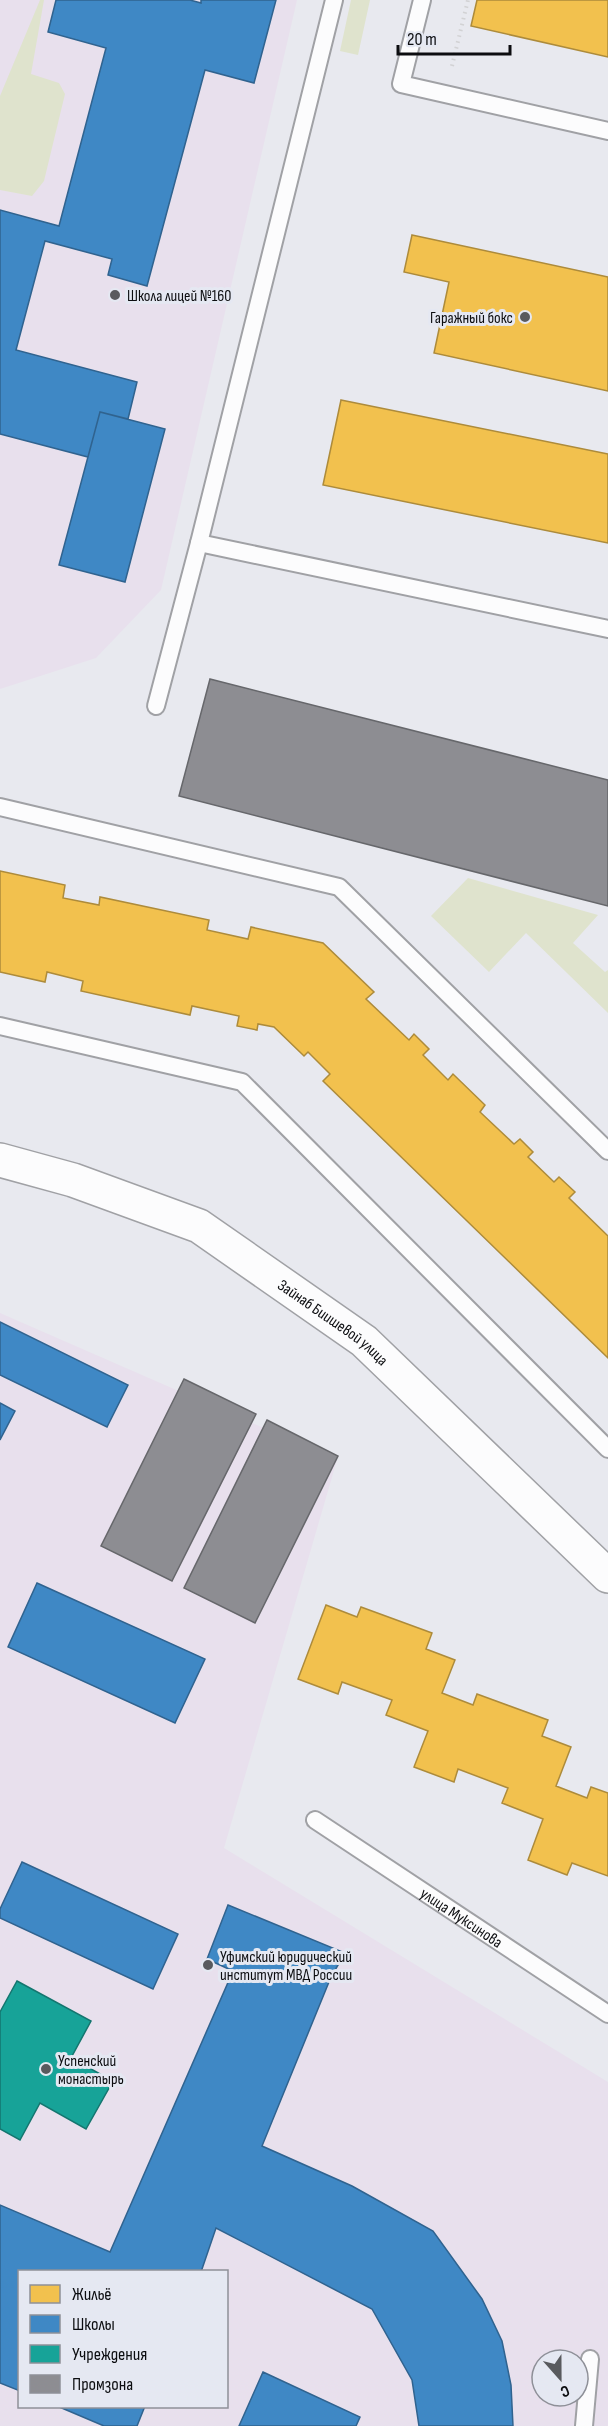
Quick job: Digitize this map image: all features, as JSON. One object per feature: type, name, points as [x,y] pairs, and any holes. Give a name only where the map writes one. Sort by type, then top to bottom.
[{"type":"street","name":"Зайнаб Биишевой улица","points":[[0,1160],[73,1180],[200,1226],[364,1341],[608,1576]]},
{"type":"lane","points":[[156,706],[199,543],[334,0]]},
{"type":"lane","points":[[422,0],[401,84],[608,131]]},
{"type":"lane","points":[[199,543],[608,629]]},
{"type":"lane","points":[[0,807],[339,887],[608,1151]]},
{"type":"lane","points":[[0,1026],[243,1082],[608,1449]]},
{"type":"lane","name":"улица Муксинова","points":[[315,1820],[608,2014]]},
{"type":"lane","points":[[584,2426],[586,2408]]},
{"type":"path","points":[[445,94],[468,0]]},
{"type":"shaded area","name":"Школа лицей №160","points":[[0,0],[297,0],[161,590],[96,658],[0,689]]},
{"type":"shaded area","name":"Уфимский юридический институт МВД России","points":[[0,1313],[337,1460],[224,1848],[608,2082],[608,2426],[0,2426]]},
{"type":"green space","points":[[40,0],[44,0],[31,74],[59,83],[65,94],[44,181],[32,196],[0,190],[0,96]]},
{"type":"green space","points":[[351,0],[370,0],[358,55],[340,51]]},
{"type":"green space","points":[[468,878],[598,915],[573,943],[605,972],[608,970],[608,1013],[526,933],[489,972],[431,916]]},
{"type":"building: Жильё","points":[[477,0],[608,0],[608,57],[471,26]]},
{"type":"building: Жильё","name":"Гаражный бокс","points":[[412,235],[608,277],[608,391],[434,353],[449,282],[404,272]]},
{"type":"building: Жильё","points":[[341,400],[608,454],[608,543],[323,485]]},
{"type":"building: Жильё","points":[[0,871],[65,885],[63,898],[99,905],[100,897],[209,920],[207,930],[248,939],[251,927],[323,943],[374,992],[366,999],[409,1040],[414,1034],[429,1049],[423,1055],[448,1080],[453,1074],[485,1105],[480,1112],[514,1144],[520,1139],[533,1152],[528,1157],[554,1182],[559,1177],[575,1192],[569,1198],[608,1236],[608,1358],[323,1081],[330,1074],[308,1052],[304,1056],[274,1027],[258,1024],[257,1030],[237,1026],[239,1016],[192,1006],[190,1015],[81,991],[83,981],[47,972],[45,982],[0,972]]},
{"type":"building: Жильё","points":[[326,1605],[357,1617],[361,1607],[432,1633],[426,1649],[455,1660],[442,1693],[473,1705],[477,1694],[548,1720],[542,1736],[571,1747],[556,1786],[587,1798],[591,1787],[608,1793],[608,1876],[572,1863],[567,1875],[528,1860],[543,1819],[502,1803],[508,1788],[458,1769],[454,1782],[414,1767],[428,1731],[386,1715],[392,1700],[342,1682],[338,1694],[298,1679]]},
{"type":"building: Школы","points":[[56,0],[190,0],[201,3],[201,0],[276,0],[254,83],[205,70],[147,286],[108,275],[112,259],[45,241],[16,350],[137,382],[128,419],[100,412],[88,457],[0,434],[0,210],[59,226],[106,48],[48,32]]},
{"type":"building: Школы","points":[[100,412],[165,429],[125,582],[59,565]]},
{"type":"building: Школы","points":[[0,1322],[128,1385],[107,1427],[0,1375]]},
{"type":"building: Школы","points":[[0,1403],[15,1411],[0,1440]]},
{"type":"building: Школы","points":[[37,1583],[205,1659],[175,1723],[8,1647]]},
{"type":"building: Школы","points":[[22,1862],[178,1934],[153,1989],[0,1918],[0,1909]]},
{"type":"building: Школы","points":[[228,1905],[345,1953],[331,1977],[262,2146],[352,2186],[433,2231],[482,2299],[502,2341],[511,2385],[513,2426],[419,2426],[412,2380],[372,2309],[216,2228],[202,2270],[18,2270],[18,2390],[0,2383],[0,2205],[110,2252],[233,1971],[207,1959]]},
{"type":"building: Школы","points":[[263,2372],[360,2417],[356,2426],[239,2426]]},
{"type":"building: Школы","points":[[62,2408],[144,2408],[137,2426],[104,2426]]},
{"type":"building: Учреждения","name":"Успенский монастырь","points":[[17,1981],[91,2021],[71,2058],[113,2081],[86,2129],[40,2103],[20,2140],[0,2129],[0,2012]]},
{"type":"building: Промзона","points":[[210,679],[608,780],[608,906],[179,796]]},
{"type":"building: Промзона","points":[[184,1379],[256,1414],[172,1581],[101,1546]]},
{"type":"building: Промзона","points":[[267,1420],[338,1456],[255,1623],[184,1588]]},
{"type":"place","name":"Школа лицей №160","points":[[115,295]]},
{"type":"place","name":"Гаражный бокс","points":[[525,317]]},
{"type":"place","name":"Уфимский юридический институт МВД России","points":[[208,1965]]},
{"type":"place","name":"Успенский монастырь","points":[[46,2069]]}]
